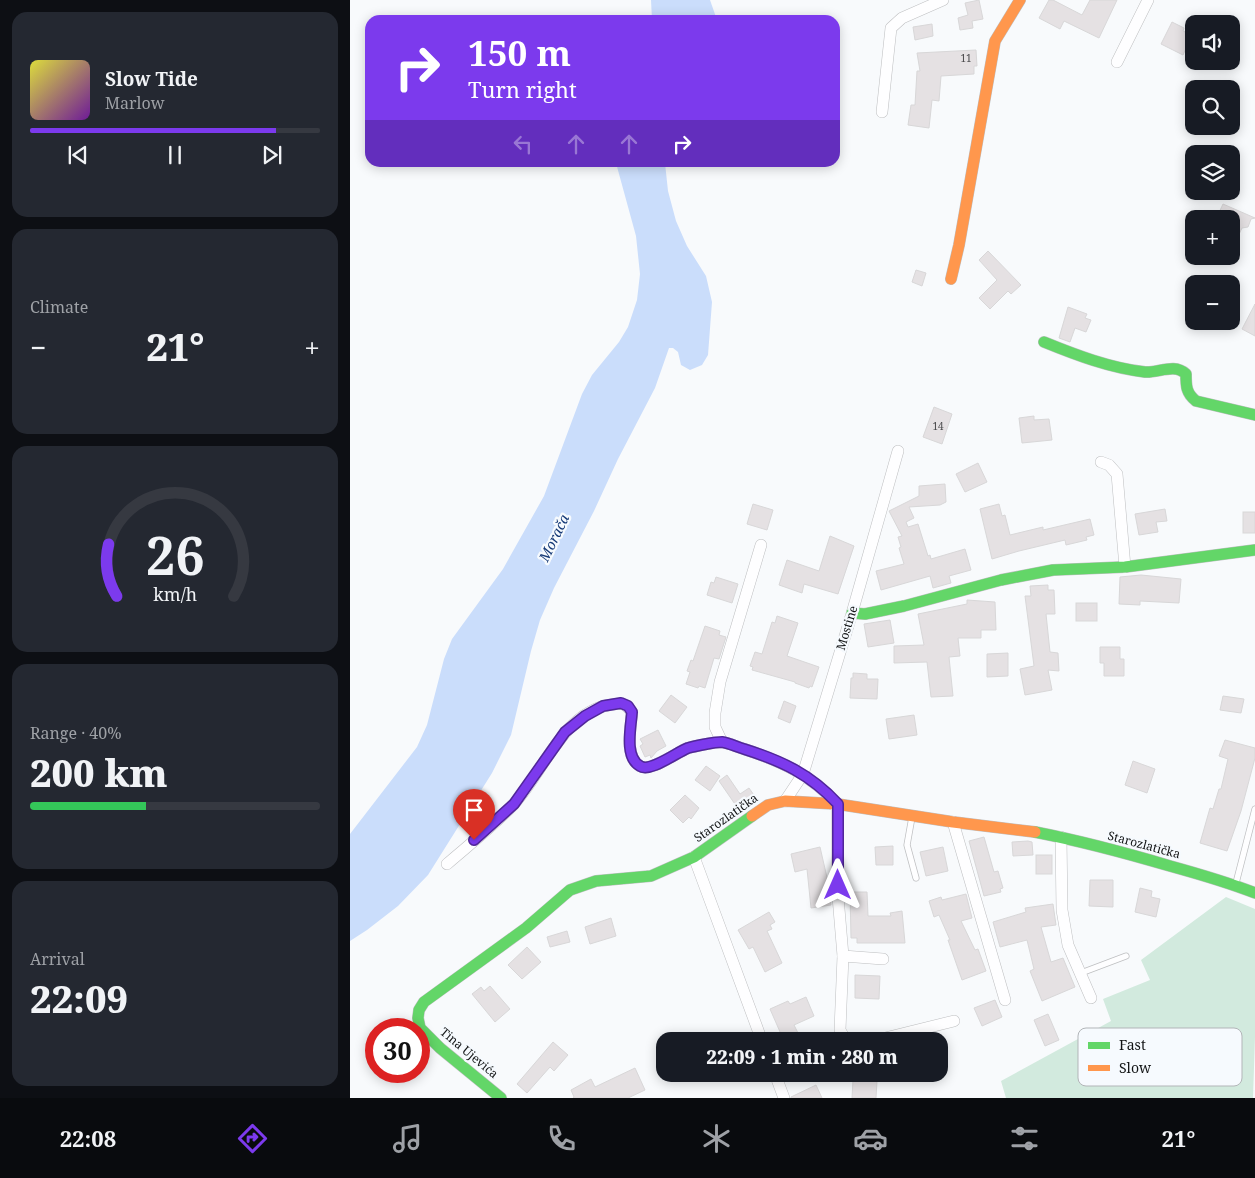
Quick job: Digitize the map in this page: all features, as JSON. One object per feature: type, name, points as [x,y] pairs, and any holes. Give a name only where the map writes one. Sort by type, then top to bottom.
[{"type":"street","points":[[882,112],[891,28],[902,18],[943,0]]},
{"type":"street","points":[[951,279],[959,245],[995,41],[1000,29],[1020,0]]},
{"type":"street","points":[[1117,62],[1148,0]]},
{"type":"street","points":[[1044,342],[1074,355],[1148,372],[1178,368],[1186,374],[1186,390],[1189,396],[1196,401],[1255,415]]},
{"type":"street","name":"Mostine","points":[[786,801],[803,774],[852,613],[898,451]]},
{"type":"street","points":[[1101,462],[1109,465],[1117,474],[1126,567]]},
{"type":"street","points":[[722,742],[715,727],[715,713],[720,682],[760,545]]},
{"type":"street","points":[[852,613],[864,614],[904,606],[1001,580],[1053,570],[1126,567],[1255,550]]},
{"type":"street","points":[[447,864],[514,804],[565,732],[585,716],[603,706],[621,703],[628,706],[632,712],[630,746],[632,756],[638,766],[644,768],[652,767],[688,748],[722,742],[769,757],[803,774],[823,788],[838,804],[838,885],[843,956],[841,1032]]},
{"type":"street","name":"Starozlatička","points":[[418,1018],[424,1002],[526,928],[570,890],[596,880],[651,876],[694,857],[768,806],[779,801],[838,804],[1061,837],[1139,857],[1235,885],[1255,893]]},
{"type":"street","points":[[953,822],[1006,1000]]},
{"type":"street","points":[[1061,837],[1062,910],[1068,945],[1091,998]]},
{"type":"street","points":[[694,857],[759,1032]]},
{"type":"street","points":[[843,956],[883,959]]},
{"type":"street","points":[[909,1032],[954,1021]]},
{"type":"street","name":"Tina Ujevića","points":[[430,1038],[501,1098]]},
{"type":"street","points":[[778,1082],[784,1098]]},
{"type":"lane","points":[[1235,885],[1255,809]]},
{"type":"lane","points":[[912,815],[908,845],[916,878]]},
{"type":"lane","points":[[1081,974],[1126,956]]},
{"type":"green space","points":[[1226,897],[1255,909],[1253,1098],[1006,1098],[1001,1081],[1078,1039],[1078,1086],[1242,1086],[1242,1028],[1098,1028],[1111,1021],[1103,999],[1150,980],[1141,960]]},
{"type":"water","points":[[651,0],[710,0],[715,15],[652,15]]},
{"type":"water","name":"Morača","points":[[617,167],[665,167],[668,191],[676,221],[687,246],[706,276],[712,302],[708,355],[702,365],[690,370],[681,365],[678,352],[673,348],[669,348],[655,388],[554,588],[540,620],[511,735],[492,773],[428,875],[398,906],[350,941],[350,834],[417,747],[427,725],[444,659],[452,639],[503,569],[544,496],[582,394],[592,375],[619,342],[628,327],[637,300],[640,274],[636,236]]},
{"type":"building","points":[[979,0],[983,19],[972,21],[973,28],[960,30],[958,18],[968,15],[965,3]]},
{"type":"building","points":[[1049,0],[1053,0],[1082,15],[1090,0],[1117,0],[1099,38],[1064,21],[1060,29],[1039,18]]},
{"type":"building","points":[[1172,22],[1184,28],[1185,51],[1183,55],[1161,44]]},
{"type":"building","points":[[932,24],[933,36],[915,40],[913,27]]},
{"type":"building","points":[[976,50],[977,66],[974,66],[974,74],[941,76],[939,101],[932,100],[929,128],[908,125],[911,105],[915,105],[917,71],[920,71],[917,53]]},
{"type":"building","points":[[1223,204],[1237,210],[1220,210]]},
{"type":"building","points":[[1240,211],[1255,218],[1251,219],[1248,227],[1242,228],[1240,232]]},
{"type":"building","points":[[988,251],[1021,285],[1011,294],[1008,291],[990,309],[979,298],[997,280],[979,260]]},
{"type":"building","points":[[916,270],[926,273],[922,286],[912,282]]},
{"type":"building","points":[[1255,304],[1255,336],[1242,329]]},
{"type":"building","points":[[1068,307],[1087,314],[1085,318],[1091,320],[1086,332],[1075,328],[1070,342],[1059,338]]},
{"type":"building","points":[[934,407],[952,414],[942,444],[923,437]]},
{"type":"building","points":[[1034,416],[1034,420],[1049,419],[1052,440],[1022,443],[1019,418]]},
{"type":"building","points":[[978,463],[987,482],[965,492],[956,474]]},
{"type":"building","points":[[945,484],[946,502],[940,505],[909,507],[914,518],[906,522],[908,527],[918,524],[928,556],[930,555],[931,559],[965,549],[971,570],[949,576],[951,583],[933,588],[930,576],[881,590],[876,571],[904,564],[898,537],[902,536],[889,511],[919,496],[919,486]]},
{"type":"building","points":[[753,504],[773,510],[767,530],[747,524]]},
{"type":"building","points":[[999,504],[1002,516],[1005,515],[1010,535],[1043,527],[1043,530],[1090,519],[1094,535],[1086,537],[1087,540],[1066,545],[1065,540],[992,559],[980,509]]},
{"type":"building","points":[[1165,509],[1167,521],[1156,522],[1158,532],[1139,535],[1135,514]]},
{"type":"building","points":[[1243,512],[1255,512],[1255,533],[1243,533]]},
{"type":"building","points":[[830,536],[854,546],[838,594],[804,584],[802,593],[779,585],[787,560],[819,571]]},
{"type":"building","points":[[1141,575],[1181,579],[1179,603],[1140,601],[1140,605],[1119,604],[1120,577]]},
{"type":"building","points":[[716,577],[738,584],[732,603],[707,595],[711,582],[714,583]]},
{"type":"building","points":[[1048,585],[1048,590],[1054,590],[1055,614],[1046,614],[1050,652],[1058,653],[1059,671],[1048,670],[1052,690],[1025,695],[1020,669],[1034,666],[1025,596],[1031,596],[1030,586]]},
{"type":"building","points":[[967,600],[995,602],[996,630],[981,630],[981,638],[958,638],[960,656],[949,657],[953,696],[931,697],[927,662],[894,663],[894,646],[924,645],[918,614],[967,604]]},
{"type":"building","points":[[1076,603],[1097,603],[1097,621],[1076,621]]},
{"type":"building","points":[[777,616],[798,623],[787,656],[819,667],[812,687],[810,686],[809,688],[795,682],[752,670],[753,667],[750,666],[755,652],[762,654],[772,622],[775,623]]},
{"type":"building","points":[[890,620],[894,643],[868,647],[864,624]]},
{"type":"building","points":[[705,626],[720,631],[719,635],[726,637],[719,659],[714,658],[705,688],[699,686],[698,688],[686,684],[690,672],[687,671],[691,660],[693,661]]},
{"type":"building","points":[[1100,647],[1120,647],[1120,659],[1124,659],[1124,676],[1104,676],[1104,663],[1100,663]]},
{"type":"building","points":[[1008,653],[1008,676],[987,677],[987,654]]},
{"type":"building","points":[[853,673],[867,674],[867,679],[878,679],[877,699],[850,698]]},
{"type":"building","points":[[671,695],[687,707],[675,723],[659,711]]},
{"type":"building","points":[[1223,696],[1244,699],[1241,713],[1220,710]]},
{"type":"building","points":[[784,701],[796,706],[790,723],[778,718]]},
{"type":"building","points":[[914,715],[917,735],[889,739],[886,719]]},
{"type":"building","points":[[658,730],[666,746],[657,751],[651,758],[650,755],[645,757],[640,746],[643,744],[640,739]]},
{"type":"building","points":[[1225,740],[1255,748],[1255,758],[1241,811],[1227,851],[1200,843],[1210,808],[1213,809],[1219,789],[1221,789],[1228,759],[1219,756]]},
{"type":"building","points":[[1133,761],[1155,769],[1147,793],[1125,785]]},
{"type":"building","points":[[706,766],[720,776],[710,791],[695,780]]},
{"type":"building","points":[[727,775],[740,794],[749,788],[756,798],[739,810],[719,781]]},
{"type":"building","points":[[685,795],[699,808],[691,819],[689,817],[683,823],[670,810]]},
{"type":"building","points":[[984,837],[994,872],[998,871],[1003,888],[1000,889],[1001,892],[984,896],[969,841]]},
{"type":"building","points":[[1012,842],[1032,842],[1033,855],[1013,856]]},
{"type":"building","points":[[893,846],[893,865],[876,865],[875,847]]},
{"type":"building","points":[[820,847],[831,905],[811,908],[807,869],[795,872],[791,854]]},
{"type":"building","points":[[943,847],[948,871],[926,876],[920,852]]},
{"type":"building","points":[[1036,855],[1052,855],[1052,874],[1036,874]]},
{"type":"building","points":[[1090,880],[1113,880],[1113,907],[1089,906]]},
{"type":"building","points":[[1140,888],[1152,891],[1151,897],[1160,899],[1156,917],[1135,912]]},
{"type":"building","points":[[850,892],[867,892],[868,916],[891,916],[890,913],[902,911],[905,943],[857,943],[857,938],[851,938]]},
{"type":"building","points":[[966,894],[972,918],[961,921],[975,950],[978,949],[986,971],[962,980],[948,940],[950,940],[939,915],[934,917],[929,901],[941,897],[942,900]]},
{"type":"building","points":[[1053,904],[1056,925],[1041,927],[1051,962],[1063,958],[1075,987],[1042,1001],[1030,971],[1034,969],[1027,940],[1000,947],[993,922],[1026,912],[1025,908]]},
{"type":"building","points":[[769,912],[775,922],[770,925],[772,929],[767,931],[782,963],[765,972],[753,947],[749,949],[738,930]]},
{"type":"building","points":[[611,918],[616,936],[590,944],[585,927]]},
{"type":"building","points":[[567,931],[570,942],[550,947],[547,937]]},
{"type":"building","points":[[527,947],[541,962],[522,979],[508,965]]},
{"type":"building","points":[[855,975],[880,976],[879,999],[855,998]]},
{"type":"building","points":[[490,986],[510,1009],[495,1022],[472,994],[481,987],[484,991]]},
{"type":"building","points":[[806,997],[814,1016],[794,1025],[798,1032],[780,1032],[770,1009],[788,1001],[790,1004]]},
{"type":"building","points":[[995,1000],[1002,1017],[982,1026],[974,1008]]},
{"type":"building","points":[[1048,1014],[1059,1040],[1045,1046],[1034,1020]]},
{"type":"building","points":[[553,1042],[568,1055],[554,1071],[550,1067],[527,1093],[517,1084]]},
{"type":"building","points":[[635,1068],[645,1090],[628,1098],[573,1098],[571,1090],[591,1079],[595,1087]]},
{"type":"building","points":[[853,1082],[877,1082],[876,1098],[852,1098]]},
{"type":"building","points":[[816,1085],[822,1098],[791,1098],[791,1097]]},
{"type":"traffic: fast","points":[[1044,342],[1081,356],[1119,367],[1145,372],[1176,369],[1186,374],[1188,392],[1196,401],[1255,415]]},
{"type":"traffic: fast","points":[[852,613],[865,614],[904,606],[1001,580],[1053,570],[1125,567],[1255,550]]},
{"type":"traffic: fast","points":[[501,1098],[440,1048],[420,1028],[419,1010],[424,1002],[526,928],[570,890],[596,881],[651,876],[694,857],[752,816]]},
{"type":"traffic: fast","points":[[1035,832],[1137,856],[1213,878],[1255,893]]},
{"type":"traffic: slow","points":[[951,279],[959,245],[995,41],[1020,0]]},
{"type":"traffic: slow","points":[[752,816],[768,805],[785,801],[837,804],[953,822],[1035,832]]},
{"type":"route","points":[[474,840],[514,804],[565,732],[585,716],[603,706],[621,703],[628,706],[632,712],[630,746],[632,756],[638,766],[644,768],[652,767],[688,748],[722,742],[769,757],[803,774],[823,788],[838,804],[838,885]]}]
